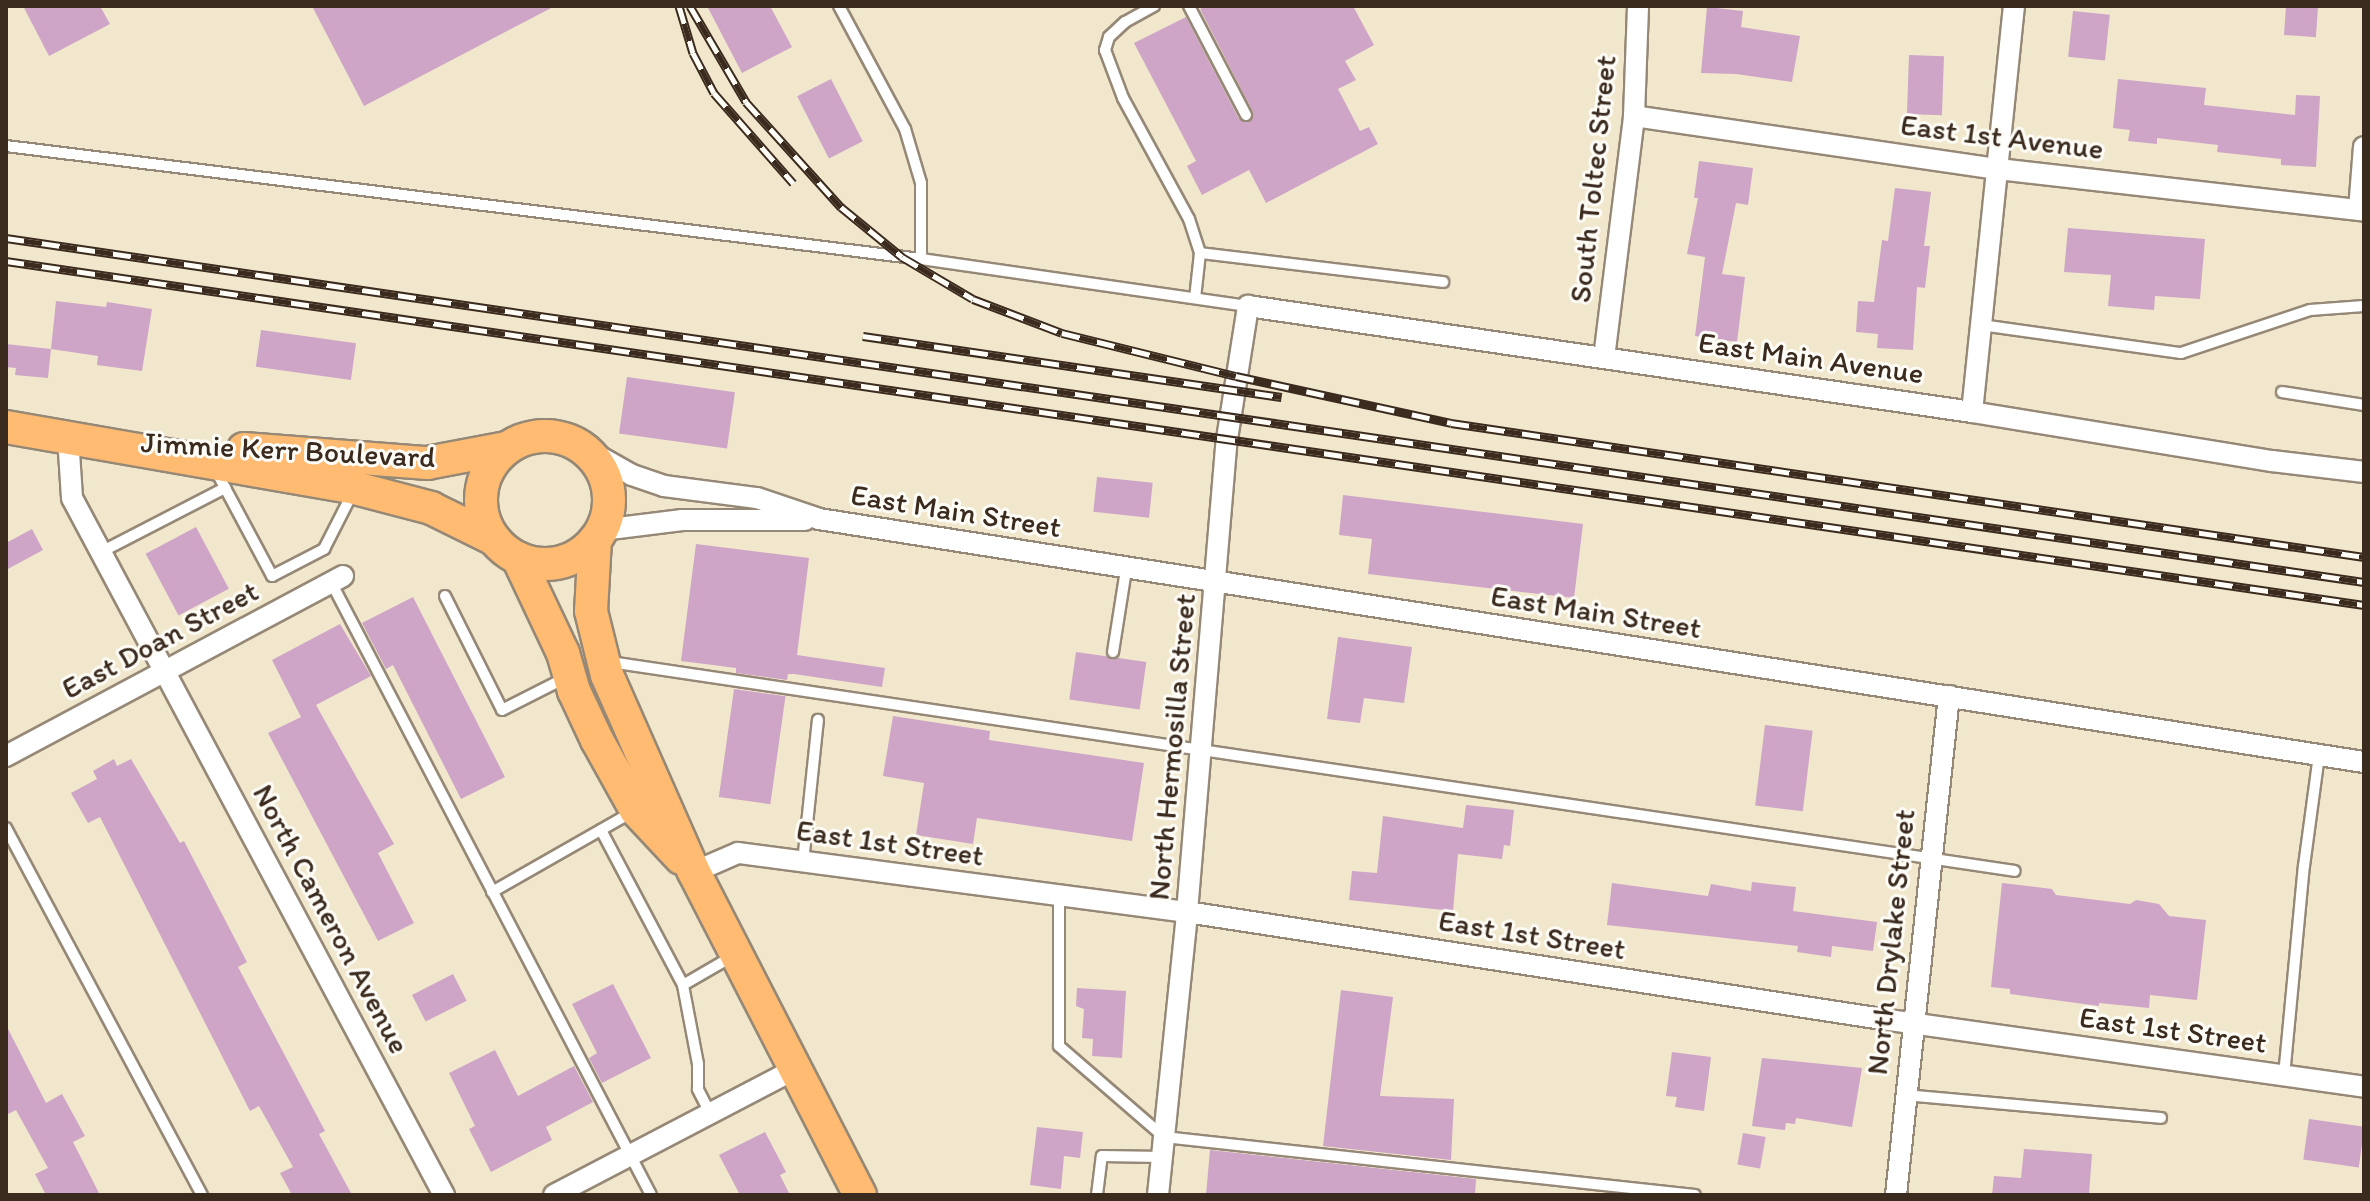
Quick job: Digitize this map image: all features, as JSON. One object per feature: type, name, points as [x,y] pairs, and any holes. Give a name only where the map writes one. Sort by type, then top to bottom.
[{"type":"main road","name":"Jimmie Kerr Boulevard","points":[[6,427],[68,436],[397,463],[427,463],[507,448]]},
{"type":"main road","name":"Jimmie Kerr Boulevard","points":[[68,436],[218,475],[355,488],[431,508],[506,548]]},
{"type":"main road","points":[[694,872],[636,810],[597,740],[569,676],[563,653],[481,507],[481,490],[486,474],[507,448],[541,436],[577,444],[596,462],[607,485],[608,502],[598,535],[591,611],[604,661],[694,872],[793,1070],[860,1195]]},
{"type":"main road","points":[[506,548],[533,562],[562,561],[598,535]]},
{"type":"street","name":"South Toltec Street","points":[[1604,358],[1634,116],[1638,6]]},
{"type":"street","points":[[1972,412],[2014,6]]},
{"type":"street","name":"East 1st Avenue","points":[[1634,116],[1998,169],[2361,211]]},
{"type":"street","points":[[2361,211],[2364,147]]},
{"type":"street","name":"East Main Avenue","points":[[1248,306],[1972,412],[2272,461],[2364,472]]},
{"type":"street","name":"North Hermosilla Street","points":[[1158,1195],[1187,912],[1227,439],[1248,306]]},
{"type":"street","name":"North Cameron Avenue","points":[[68,436],[72,498],[444,1195]]},
{"type":"street","name":"East Main Street","points":[[577,444],[632,475],[664,486],[757,498],[819,519],[1126,570],[2364,762]]},
{"type":"street","name":"East Main Street","points":[[598,535],[682,520],[819,519]]},
{"type":"street","name":"East Doan Street","points":[[6,756],[337,579]]},
{"type":"street","name":"North Drylake Street","points":[[1896,1195],[1911,1023],[1949,696]]},
{"type":"street","name":"East 1st Street","points":[[694,872],[738,853],[1187,912],[1911,1023],[2364,1087]]},
{"type":"street","points":[[554,1195],[793,1070]]},
{"type":"lane","points":[[839,6],[905,129],[921,183],[921,259]]},
{"type":"lane","points":[[1154,6],[1125,22],[1109,37],[1105,50],[1109,69],[1189,219],[1200,253],[1195,298]]},
{"type":"lane","points":[[1189,6],[1246,115]]},
{"type":"lane","points":[[6,146],[921,259],[1248,306]]},
{"type":"lane","points":[[1200,253],[1443,282]]},
{"type":"lane","points":[[1981,325],[2181,353],[2310,310],[2364,306]]},
{"type":"lane","points":[[2282,392],[2364,405]]},
{"type":"lane","points":[[101,552],[218,475],[272,576],[324,549],[355,488]]},
{"type":"lane","points":[[1113,652],[1126,570]]},
{"type":"lane","points":[[337,579],[492,892],[651,1195]]},
{"type":"lane","points":[[445,596],[502,710],[569,676]]},
{"type":"lane","points":[[604,661],[2015,871]]},
{"type":"lane","points":[[803,862],[818,720]]},
{"type":"lane","points":[[2284,1076],[2304,866],[2319,755]]},
{"type":"lane","points":[[492,892],[636,810]]},
{"type":"lane","points":[[6,828],[202,1195]]},
{"type":"lane","points":[[601,830],[683,985],[698,1064],[698,1089],[710,1113]]},
{"type":"lane","points":[[1059,896],[1059,1046],[1163,1147]]},
{"type":"lane","points":[[683,985],[735,955]]},
{"type":"lane","points":[[1904,1095],[2161,1118]]},
{"type":"lane","points":[[1097,1195],[1102,1156],[1163,1147],[1695,1195]]},
{"type":"building","points":[[23,6],[100,6],[110,24],[49,56]]},
{"type":"building","points":[[312,6],[555,6],[364,106]]},
{"type":"building","points":[[707,6],[770,6],[792,47],[742,73]]},
{"type":"building","points":[[1206,6],[1353,6],[1374,45],[1345,61],[1356,80],[1338,89],[1360,131],[1369,127],[1378,144],[1266,203],[1249,170],[1202,195],[1187,166],[1196,161],[1134,43],[1186,17],[1239,119],[1249,122],[1253,112],[1200,9]]},
{"type":"building","points":[[2286,6],[2318,8],[2316,37],[2284,35]]},
{"type":"building","points":[[1707,7],[1743,11],[1741,27],[1800,36],[1792,82],[1736,74],[1701,73]]},
{"type":"building","points":[[2073,11],[2110,15],[2105,61],[2068,57]]},
{"type":"building","points":[[1909,55],[1944,56],[1942,115],[1907,114]]},
{"type":"building","points":[[831,79],[863,141],[829,159],[797,96]]},
{"type":"building","points":[[2118,79],[2206,88],[2204,105],[2295,115],[2296,95],[2320,96],[2316,167],[2281,165],[2281,159],[2217,152],[2218,145],[2157,138],[2157,144],[2128,141],[2130,130],[2113,128]]},
{"type":"building","points":[[1699,161],[1753,168],[1748,205],[1736,203],[1722,274],[1745,277],[1737,342],[1695,336],[1705,257],[1687,254],[1698,198],[1694,198]]},
{"type":"building","points":[[1895,188],[1931,192],[1924,246],[1930,246],[1925,288],[1917,287],[1913,350],[1877,348],[1878,334],[1856,332],[1858,301],[1874,302],[1882,240],[1888,241]]},
{"type":"building","points":[[2068,228],[2205,239],[2200,299],[2155,296],[2154,310],[2108,306],[2111,275],[2064,272]]},
{"type":"building","points":[[56,301],[106,307],[107,302],[152,309],[142,371],[97,365],[98,356],[51,349]]},
{"type":"building","points":[[261,330],[356,343],[351,380],[256,367]]},
{"type":"building","points":[[6,344],[51,349],[48,378],[15,375],[16,368],[6,367]]},
{"type":"building","points":[[627,377],[735,392],[727,449],[619,433]]},
{"type":"building","points":[[1097,477],[1153,483],[1149,518],[1093,512]]},
{"type":"building","points":[[1343,495],[1583,524],[1574,598],[1368,574],[1372,539],[1339,535]]},
{"type":"building","points":[[196,527],[229,589],[179,616],[146,554]]},
{"type":"building","points":[[32,529],[43,550],[6,570],[6,543]]},
{"type":"building","points":[[696,544],[809,558],[797,655],[885,668],[882,687],[794,674],[788,674],[787,680],[736,673],[736,668],[681,661]]},
{"type":"building","points":[[413,597],[505,777],[461,799],[393,665],[386,669],[362,623]]},
{"type":"building","points":[[340,624],[371,676],[316,705],[394,844],[378,853],[414,923],[378,941],[268,733],[301,717],[272,660]]},
{"type":"building","points":[[1338,637],[1412,647],[1404,703],[1364,698],[1360,723],[1327,719]]},
{"type":"building","points":[[1076,652],[1146,662],[1140,709],[1069,700]]},
{"type":"building","points":[[734,689],[785,696],[770,804],[719,797]]},
{"type":"building","points":[[893,716],[990,731],[989,740],[1144,763],[1132,841],[977,818],[973,844],[916,835],[924,783],[883,776]]},
{"type":"building","points":[[1765,725],[1813,731],[1803,811],[1755,805]]},
{"type":"building","points":[[114,759],[117,766],[131,759],[180,843],[184,841],[247,962],[238,967],[325,1131],[319,1134],[352,1195],[292,1195],[280,1173],[293,1167],[259,1106],[250,1111],[100,817],[88,823],[71,793],[97,779],[93,771]]},
{"type":"building","points":[[1466,805],[1514,810],[1510,846],[1504,845],[1502,859],[1458,854],[1453,911],[1349,900],[1352,871],[1377,873],[1383,816],[1463,828]]},
{"type":"building","points":[[1752,882],[1796,887],[1793,911],[1877,922],[1873,951],[1832,946],[1831,957],[1797,952],[1798,946],[1607,925],[1612,883],[1708,896],[1711,884],[1751,891]]},
{"type":"building","points":[[2002,883],[2052,889],[2056,895],[2130,904],[2136,900],[2159,904],[2169,916],[2206,920],[2197,1000],[2150,995],[2149,1008],[2099,1003],[2099,1006],[2010,994],[2010,989],[1991,987]]},
{"type":"building","points":[[453,974],[467,1001],[426,1022],[412,995]]},
{"type":"building","points":[[613,984],[651,1058],[602,1083],[589,1058],[597,1053],[572,1004]]},
{"type":"building","points":[[1077,988],[1126,991],[1122,1058],[1092,1056],[1093,1039],[1082,1038],[1084,1009],[1076,1006]]},
{"type":"building","points":[[1341,990],[1393,997],[1380,1096],[1454,1099],[1451,1160],[1323,1146]]},
{"type":"building","points":[[6,1025],[46,1103],[62,1094],[85,1136],[73,1142],[100,1195],[46,1195],[35,1174],[48,1168],[16,1110],[6,1115]]},
{"type":"building","points":[[495,1050],[518,1096],[574,1066],[593,1102],[546,1127],[552,1140],[491,1172],[469,1129],[475,1126],[449,1073]]},
{"type":"building","points":[[1672,1052],[1711,1057],[1704,1111],[1675,1107],[1677,1097],[1666,1096]]},
{"type":"building","points":[[1762,1058],[1862,1068],[1852,1127],[1796,1118],[1795,1124],[1786,1123],[1785,1130],[1752,1126]]},
{"type":"building","points":[[2309,1119],[2364,1127],[2359,1167],[2303,1160]]},
{"type":"building","points":[[1037,1127],[1083,1132],[1080,1158],[1064,1156],[1061,1189],[1030,1185]]},
{"type":"building","points":[[765,1132],[786,1172],[780,1175],[790,1195],[740,1195],[719,1155]]},
{"type":"building","points":[[1743,1133],[1766,1137],[1760,1169],[1737,1165]]},
{"type":"building","points":[[2024,1149],[2092,1154],[2089,1195],[1992,1195],[1994,1176],[2021,1178]]},
{"type":"building","points":[[1210,1150],[1476,1179],[1475,1195],[1206,1195]]},
{"type":"railway","points":[[679,6],[693,53],[714,93],[793,183]]},
{"type":"railway","points":[[690,6],[746,102],[841,207],[902,257],[973,299],[1062,333],[1236,376],[1451,423],[2364,557]]},
{"type":"railway","points":[[6,238],[2364,582]]},
{"type":"railway","points":[[6,261],[2364,605]]},
{"type":"railway","points":[[863,336],[1282,397]]}]
